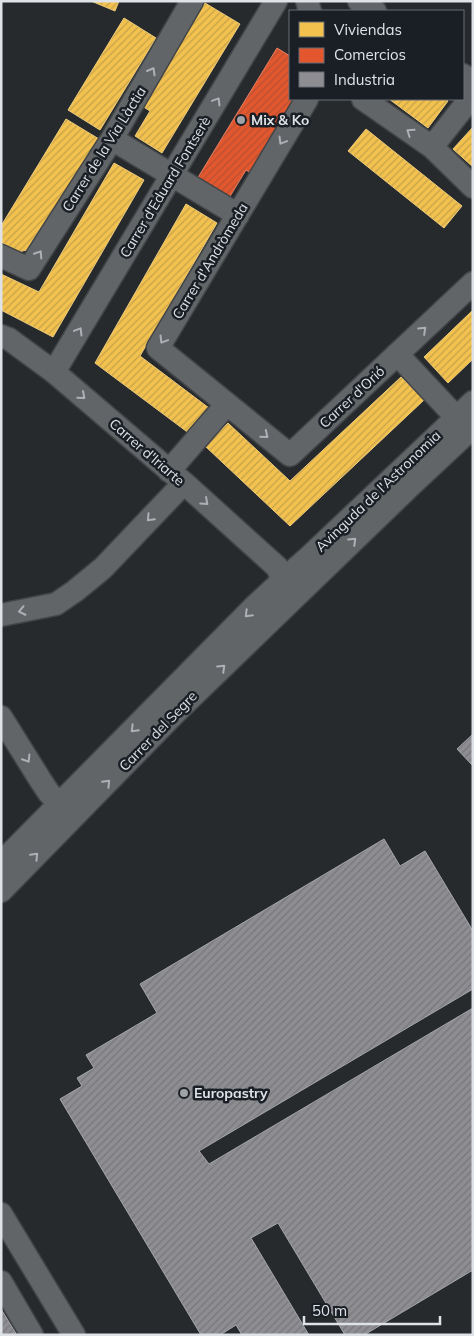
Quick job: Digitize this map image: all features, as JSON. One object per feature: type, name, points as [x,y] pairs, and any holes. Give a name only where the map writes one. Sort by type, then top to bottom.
[{"type":"street","name":"Carrer de la Via Làctia","points":[[1,256],[29,269],[112,139],[192,1]]},
{"type":"street","name":"Carrer d'Eduard Fontserè","points":[[54,372],[276,1]]},
{"type":"street","points":[[359,1],[373,10]]},
{"type":"street","points":[[432,147],[473,95]]},
{"type":"street","name":"Carrer d'Andròmeda","points":[[227,404],[158,348],[306,100]]},
{"type":"street","points":[[364,100],[432,147],[473,186]]},
{"type":"street","points":[[112,139],[238,215]]},
{"type":"street","name":"Carrer d'Orió","points":[[227,404],[290,455],[473,283]]},
{"type":"street","name":"Carrer d'Iriarte","points":[[1,336],[9,339],[54,372],[176,477],[276,567],[283,580]]},
{"type":"street","points":[[397,354],[464,422]]},
{"type":"street","name":"Avinguda de l'Astronomia","points":[[318,575],[410,486],[464,422],[473,402]]},
{"type":"street","points":[[1,616],[56,604],[103,568],[176,477],[227,404]]},
{"type":"street","name":"Avinguda de l'Astronomia","points":[[283,580],[464,422]]},
{"type":"street","name":"Carrer del Segre","points":[[1,863],[66,811],[95,796],[175,712],[318,575]]},
{"type":"street","name":"Carrer del Segre","points":[[1,891],[66,811],[283,580]]},
{"type":"street","points":[[1,717],[41,781],[66,811]]},
{"type":"street","points":[[1,1214],[74,1335]]},
{"type":"street","points":[[1,1282],[32,1335]]},
{"type":"building: Viviendas","points":[[91,1],[119,1],[115,11]]},
{"type":"building: Viviendas","points":[[205,3],[240,24],[162,153],[135,136],[150,111],[142,106]]},
{"type":"building: Viviendas","points":[[124,18],[156,38],[100,130],[68,110]]},
{"type":"building: Viviendas","points":[[390,100],[448,101],[428,128]]},
{"type":"building: Viviendas","points":[[66,119],[99,139],[45,229],[41,227],[27,250],[18,252],[1,242],[1,226]]},
{"type":"building: Viviendas","points":[[473,127],[473,167],[453,149]]},
{"type":"building: Viviendas","points":[[366,129],[462,206],[444,228],[348,151]]},
{"type":"building: Viviendas","points":[[114,163],[144,180],[53,337],[1,310],[1,274],[39,292]]},
{"type":"building: Viviendas","points":[[186,204],[217,223],[140,356],[209,408],[190,434],[95,363]]},
{"type":"building: Viviendas","points":[[473,310],[473,359],[448,383],[424,357]]},
{"type":"building: Viviendas","points":[[401,377],[424,400],[290,526],[205,446],[228,423],[290,481]]},
{"type":"building: Comercios","points":[[277,48],[289,55],[289,100],[297,100],[252,174],[246,170],[229,198],[197,179]]},
{"type":"building: Industria","points":[[473,734],[473,766],[457,749]]},
{"type":"building: Industria","name":"Europastry","points":[[384,839],[400,866],[425,851],[473,931],[473,989],[199,1151],[209,1164],[473,1008],[473,1270],[364,1335],[345,1335],[278,1223],[251,1238],[309,1335],[242,1335],[236,1325],[220,1335],[201,1335],[60,1099],[82,1086],[77,1078],[94,1068],[86,1055],[157,1013],[140,984]]},
{"type":"building: Industria","points":[[1,1309],[17,1335],[1,1335]]},
{"type":"place","name":"Mix & Ko","points":[[241,120]]},
{"type":"place","name":"Europastry","points":[[184,1093]]}]
